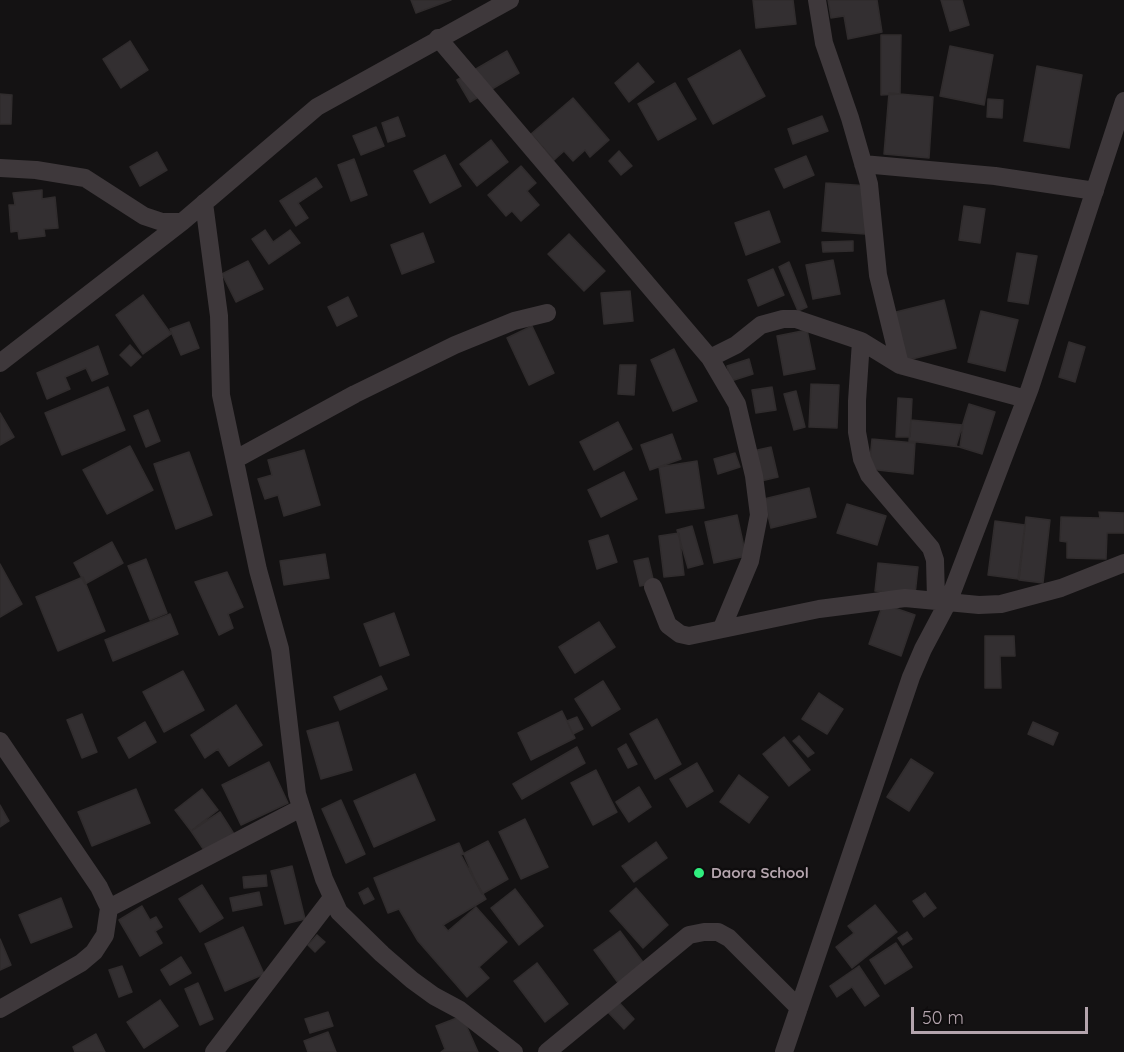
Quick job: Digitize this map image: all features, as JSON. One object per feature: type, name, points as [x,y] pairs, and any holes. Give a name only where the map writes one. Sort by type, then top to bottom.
[{"type":"street","points":[[0,363],[182,222],[317,107],[510,0]]},
{"type":"street","points":[[817,0],[824,43],[869,184],[878,275],[900,365]]},
{"type":"street","points":[[438,38],[710,358],[737,404],[754,476],[759,516],[750,561],[722,628]]},
{"type":"street","points":[[784,1052],[911,676],[1026,399],[1124,100]]},
{"type":"street","points":[[863,164],[995,176],[1095,190]]},
{"type":"street","points":[[0,168],[36,170],[86,178],[144,216],[162,222],[182,222]]},
{"type":"street","points":[[204,203],[219,316],[221,395],[258,570],[280,649],[301,808],[331,899],[355,928],[412,980],[434,996],[460,1010],[514,1052]]},
{"type":"street","points":[[236,459],[355,393],[455,345],[514,321],[547,313]]},
{"type":"street","points":[[710,358],[736,345],[761,325],[783,319],[796,319],[861,341],[900,365],[1026,399]]},
{"type":"street","points":[[861,341],[857,400],[862,459],[869,475],[931,548],[943,600]]},
{"type":"street","points":[[653,587],[668,625],[680,634],[698,635],[722,628],[819,609],[904,598],[979,605],[1001,603],[1060,588],[1124,563]]},
{"type":"street","points":[[0,741],[99,887],[109,908],[105,935],[94,951],[81,963],[0,1009]]},
{"type":"street","points":[[109,908],[301,808]]},
{"type":"street","points":[[214,1052],[331,899]]},
{"type":"street","points":[[547,1052],[689,935],[704,932],[718,932],[729,938],[799,1008]]},
{"type":"building","points":[[411,0],[451,0],[416,13]]},
{"type":"building","points":[[753,0],[793,0],[796,24],[756,28]]},
{"type":"building","points":[[828,0],[877,0],[882,32],[848,39],[844,16],[831,18]]},
{"type":"building","points":[[941,0],[962,0],[969,25],[950,31]]},
{"type":"building","points":[[881,35],[901,35],[900,94],[881,95]]},
{"type":"building","points":[[130,41],[148,70],[121,88],[103,59]]},
{"type":"building","points":[[950,46],[993,55],[984,105],[940,96]]},
{"type":"building","points":[[740,50],[765,96],[713,124],[688,79]]},
{"type":"building","points":[[507,51],[519,73],[470,102],[457,80]]},
{"type":"building","points":[[638,63],[654,82],[629,102],[615,83]]},
{"type":"building","points":[[1037,66],[1082,75],[1069,148],[1024,141]]},
{"type":"building","points":[[675,83],[696,119],[658,140],[638,104]]},
{"type":"building","points":[[889,93],[933,97],[929,158],[884,154]]},
{"type":"building","points":[[0,94],[12,95],[11,124],[0,124]]},
{"type":"building","points":[[573,98],[609,140],[590,157],[585,150],[573,161],[564,151],[554,160],[531,134]]},
{"type":"building","points":[[988,99],[1003,100],[1002,118],[987,117]]},
{"type":"building","points":[[822,116],[828,131],[793,144],[788,129]]},
{"type":"building","points":[[398,117],[405,136],[388,142],[382,123]]},
{"type":"building","points":[[376,127],[384,146],[361,155],[353,136]]},
{"type":"building","points":[[491,140],[508,162],[477,186],[460,164]]},
{"type":"building","points":[[619,151],[632,166],[621,175],[609,161]]},
{"type":"building","points":[[157,152],[167,170],[140,186],[130,167]]},
{"type":"building","points":[[445,155],[461,186],[430,203],[414,171]]},
{"type":"building","points":[[806,156],[814,175],[784,188],[775,169]]},
{"type":"building","points":[[354,159],[367,195],[351,201],[338,165]]},
{"type":"building","points":[[521,166],[536,183],[527,191],[539,205],[521,221],[512,211],[506,216],[488,195]]},
{"type":"building","points":[[316,178],[322,187],[298,203],[308,218],[296,226],[280,201]]},
{"type":"building","points":[[826,183],[869,186],[865,234],[822,231]]},
{"type":"building","points":[[42,190],[42,199],[55,197],[58,228],[44,229],[45,236],[19,239],[18,231],[11,232],[9,205],[15,205],[13,193]]},
{"type":"building","points":[[964,206],[985,209],[980,243],[959,240]]},
{"type":"building","points":[[769,211],[780,242],[746,255],[735,223]]},
{"type":"building","points":[[265,230],[273,242],[290,230],[300,243],[269,264],[252,239]]},
{"type":"building","points":[[423,233],[434,262],[402,274],[391,245]]},
{"type":"building","points":[[569,234],[605,271],[584,291],[548,254]]},
{"type":"building","points":[[853,241],[853,251],[823,252],[822,242]]},
{"type":"building","points":[[1017,253],[1037,256],[1028,304],[1008,301]]},
{"type":"building","points":[[833,260],[840,294],[813,299],[806,265]]},
{"type":"building","points":[[248,261],[263,289],[236,302],[222,274]]},
{"type":"building","points":[[789,262],[807,307],[798,311],[779,267]]},
{"type":"building","points":[[773,269],[784,295],[758,306],[748,280]]},
{"type":"building","points":[[630,291],[633,321],[604,324],[601,293]]},
{"type":"building","points":[[143,295],[171,334],[143,354],[116,315]]},
{"type":"building","points":[[348,297],[357,316],[337,326],[328,307]]},
{"type":"building","points":[[944,300],[956,348],[904,361],[892,313]]},
{"type":"building","points":[[981,311],[1018,320],[1005,371],[968,362]]},
{"type":"building","points":[[189,322],[199,348],[181,355],[170,329]]},
{"type":"building","points":[[532,326],[554,373],[529,385],[507,338]]},
{"type":"building","points":[[807,330],[815,369],[784,375],[777,336]]},
{"type":"building","points":[[1069,342],[1085,347],[1075,382],[1059,377]]},
{"type":"building","points":[[130,345],[141,357],[131,366],[120,355]]},
{"type":"building","points":[[98,346],[108,374],[92,381],[86,368],[65,377],[70,389],[47,399],[37,373]]},
{"type":"building","points":[[674,349],[697,401],[673,411],[651,360]]},
{"type":"building","points":[[749,359],[753,374],[731,381],[727,366]]},
{"type":"building","points":[[620,365],[636,365],[634,395],[618,394]]},
{"type":"building","points":[[811,384],[839,385],[837,428],[809,427]]},
{"type":"building","points":[[108,387],[125,430],[62,455],[45,413]]},
{"type":"building","points":[[772,387],[776,410],[756,413],[752,390]]},
{"type":"building","points":[[796,391],[805,427],[794,430],[784,394]]},
{"type":"building","points":[[898,398],[912,399],[910,437],[896,437]]},
{"type":"building","points":[[969,404],[995,412],[982,454],[956,446]]},
{"type":"building","points":[[148,410],[160,441],[146,447],[134,416]]},
{"type":"building","points":[[0,413],[14,437],[0,445]]},
{"type":"building","points":[[911,420],[963,425],[960,447],[909,441]]},
{"type":"building","points":[[618,422],[632,449],[594,470],[580,442]]},
{"type":"building","points":[[672,434],[681,459],[650,470],[641,445]]},
{"type":"building","points":[[872,439],[915,443],[913,474],[869,469]]},
{"type":"building","points":[[130,446],[153,490],[107,514],[83,470]]},
{"type":"building","points":[[771,447],[778,477],[761,481],[753,451]]},
{"type":"building","points":[[304,450],[320,505],[284,516],[278,495],[265,499],[258,479],[272,475],[268,460]]},
{"type":"building","points":[[189,452],[212,515],[176,529],[154,464]]},
{"type":"building","points":[[735,453],[740,467],[718,474],[714,459]]},
{"type":"building","points":[[697,461],[704,508],[666,513],[659,467]]},
{"type":"building","points":[[624,472],[637,499],[601,517],[588,490]]},
{"type":"building","points":[[809,488],[816,517],[771,528],[764,499]]},
{"type":"building","points":[[847,504],[886,516],[877,545],[837,533]]},
{"type":"building","points":[[1099,512],[1124,513],[1124,533],[1107,533],[1106,559],[1067,558],[1067,542],[1060,541],[1061,517],[1100,518]]},
{"type":"building","points":[[737,515],[746,556],[714,563],[705,522]]},
{"type":"building","points":[[1026,517],[1050,520],[1043,583],[1019,580]]},
{"type":"building","points":[[995,521],[1025,525],[1018,579],[988,575]]},
{"type":"building","points":[[692,526],[703,564],[688,568],[677,530]]},
{"type":"building","points":[[679,533],[684,575],[664,577],[659,536]]},
{"type":"building","points":[[608,535],[617,562],[597,569],[589,541]]},
{"type":"building","points":[[112,542],[123,563],[85,584],[74,563]]},
{"type":"building","points":[[325,554],[329,578],[284,585],[280,561]]},
{"type":"building","points":[[648,558],[654,583],[640,586],[634,561]]},
{"type":"building","points":[[146,559],[167,613],[150,620],[128,566]]},
{"type":"building","points":[[878,563],[918,567],[915,595],[875,591]]},
{"type":"building","points":[[0,564],[22,604],[0,617]]},
{"type":"building","points":[[227,572],[243,607],[228,614],[233,628],[219,635],[195,582]]},
{"type":"building","points":[[83,577],[105,631],[58,651],[36,597]]},
{"type":"building","points":[[883,604],[915,615],[901,656],[869,644]]},
{"type":"building","points":[[394,613],[409,655],[380,666],[364,624]]},
{"type":"building","points":[[170,614],[178,634],[113,661],[105,640]]},
{"type":"building","points":[[599,622],[615,647],[575,673],[559,647]]},
{"type":"building","points":[[985,636],[1014,636],[1015,656],[1000,656],[1001,688],[985,688]]},
{"type":"building","points":[[183,671],[204,710],[164,732],[143,692]]},
{"type":"building","points":[[381,676],[387,689],[340,710],[334,697]]},
{"type":"building","points":[[603,681],[620,709],[592,726],[575,699]]},
{"type":"building","points":[[819,693],[843,709],[827,734],[802,719]]},
{"type":"building","points":[[236,705],[262,745],[229,766],[218,749],[205,758],[191,735]]},
{"type":"building","points":[[562,711],[575,738],[531,760],[518,733]]},
{"type":"building","points":[[82,714],[97,752],[82,758],[67,720]]},
{"type":"building","points":[[577,717],[583,729],[573,734],[567,721]]},
{"type":"building","points":[[657,719],[681,764],[655,779],[630,734]]},
{"type":"building","points":[[145,722],[156,742],[129,758],[118,738]]},
{"type":"building","points":[[338,722],[352,770],[321,779],[307,731]]},
{"type":"building","points":[[1033,722],[1058,733],[1053,745],[1028,734]]},
{"type":"building","points":[[799,736],[814,753],[808,757],[793,741]]},
{"type":"building","points":[[784,737],[810,770],[789,786],[763,754]]},
{"type":"building","points":[[626,744],[637,764],[628,768],[618,749]]},
{"type":"building","points":[[577,747],[585,763],[522,799],[513,784]]},
{"type":"building","points":[[911,759],[933,773],[909,811],[887,797]]},
{"type":"building","points":[[269,762],[288,803],[241,825],[222,785]]},
{"type":"building","points":[[697,763],[713,791],[687,807],[670,779]]},
{"type":"building","points":[[596,770],[617,812],[593,825],[571,783]]},
{"type":"building","points":[[415,774],[435,820],[374,847],[354,801]]},
{"type":"building","points":[[739,775],[768,797],[749,823],[720,802]]},
{"type":"building","points":[[639,787],[651,807],[629,822],[616,802]]},
{"type":"building","points":[[136,789],[150,823],[92,846],[78,812]]},
{"type":"building","points":[[202,789],[218,810],[191,831],[175,810]]},
{"type":"building","points":[[341,800],[365,854],[346,863],[322,809]]},
{"type":"building","points":[[0,805],[9,821],[0,827]]},
{"type":"building","points":[[220,812],[234,834],[206,853],[191,831]]},
{"type":"building","points":[[525,819],[548,867],[521,879],[499,832]]},
{"type":"building","points":[[488,841],[508,879],[482,894],[461,855]]},
{"type":"building","points":[[656,842],[667,858],[634,882],[622,866]]},
{"type":"building","points":[[459,843],[486,899],[443,925],[448,931],[476,907],[507,942],[479,967],[489,978],[467,997],[418,941],[399,909],[388,913],[374,878]]},
{"type":"building","points":[[292,866],[305,919],[285,924],[271,871]]},
{"type":"building","points":[[266,875],[267,886],[244,888],[243,877]]},
{"type":"building","points":[[202,885],[223,918],[200,932],[179,899]]},
{"type":"building","points":[[368,888],[374,899],[364,904],[359,893]]},
{"type":"building","points":[[636,888],[668,925],[643,948],[610,911]]},
{"type":"building","points":[[515,889],[543,926],[519,945],[491,908]]},
{"type":"building","points":[[259,892],[262,905],[233,911],[230,898]]},
{"type":"building","points":[[925,893],[936,908],[924,917],[913,901]]},
{"type":"building","points":[[61,898],[72,927],[31,943],[19,915]]},
{"type":"building","points":[[875,905],[897,932],[852,968],[836,947],[854,933],[848,926]]},
{"type":"building","points":[[142,906],[150,920],[156,917],[162,927],[155,931],[162,943],[140,956],[119,920]]},
{"type":"building","points":[[243,927],[264,974],[225,991],[205,944]]},
{"type":"building","points":[[620,931],[645,965],[619,984],[594,950]]},
{"type":"building","points":[[907,932],[912,939],[903,945],[898,938]]},
{"type":"building","points":[[317,935],[325,942],[315,952],[308,945]]},
{"type":"building","points":[[0,939],[11,965],[0,970]]},
{"type":"building","points":[[896,943],[912,967],[885,984],[870,960]]},
{"type":"building","points":[[181,957],[191,973],[170,985],[161,970]]},
{"type":"building","points":[[537,963],[568,1004],[545,1022],[514,981]]},
{"type":"building","points":[[122,966],[132,992],[119,997],[109,970]]},
{"type":"building","points":[[859,966],[879,996],[865,1006],[852,987],[837,997],[830,986]]},
{"type":"building","points":[[198,983],[213,1019],[200,1025],[185,989]]},
{"type":"building","points":[[616,999],[634,1019],[624,1029],[605,1009]]},
{"type":"building","points":[[160,1000],[178,1026],[144,1048],[127,1022]]},
{"type":"building","points":[[328,1012],[333,1026],[310,1033],[305,1019]]},
{"type":"building","points":[[462,1016],[478,1052],[441,1052],[445,1049],[436,1026]]},
{"type":"building","points":[[328,1032],[336,1052],[308,1052],[304,1041]]},
{"type":"building","points":[[96,1034],[105,1052],[75,1052],[73,1047]]},
{"type":"place","name":"Daora School","points":[[699,873]]}]
